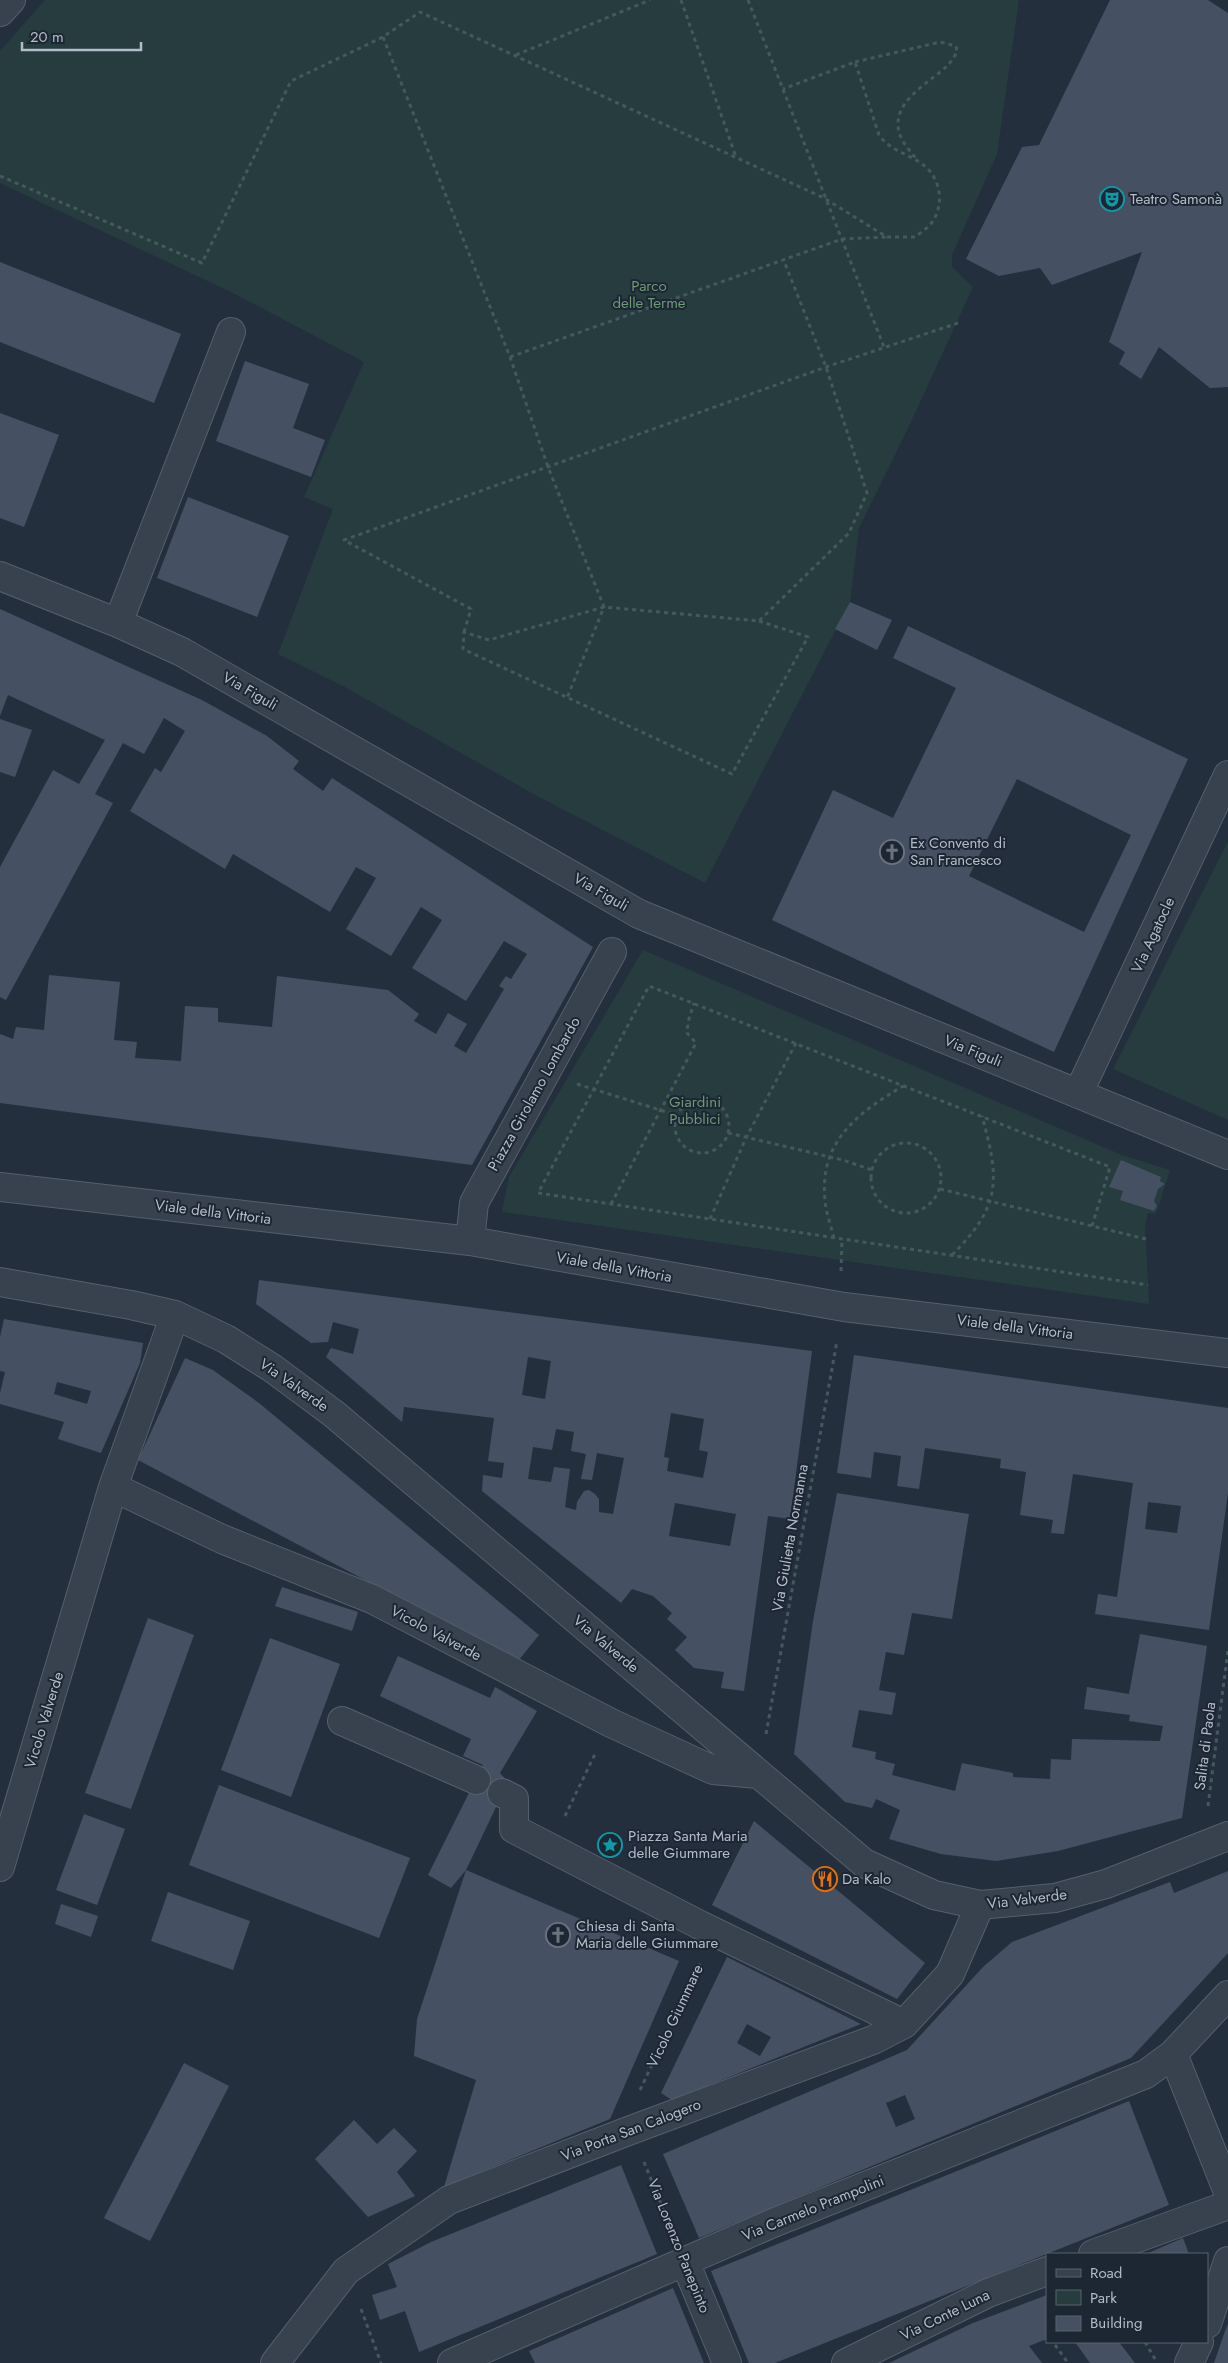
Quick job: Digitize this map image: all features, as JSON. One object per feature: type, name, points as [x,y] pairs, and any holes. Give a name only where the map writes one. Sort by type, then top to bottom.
[{"type":"street","points":[[0,12],[11,0]]},
{"type":"street","points":[[118,623],[231,332]]},
{"type":"street","name":"Via Figuli","points":[[0,576],[118,623],[190,657],[639,914],[1228,1155]]},
{"type":"street","name":"Via Agatocle","points":[[1078,1094],[1228,775]]},
{"type":"street","name":"Piazza Girolamo Lombardo","points":[[470,1241],[474,1203],[612,952]]},
{"type":"street","name":"Viale della Vittoria","points":[[0,1187],[470,1241],[844,1307],[1228,1353]]},
{"type":"street","name":"Via Valverde","points":[[0,1282],[131,1305],[175,1315],[226,1339],[272,1368],[334,1414],[864,1863],[934,1894],[980,1905],[1055,1898],[1106,1884],[1216,1840]]},
{"type":"street","name":"Vicolo Valverde","points":[[0,1867],[113,1487],[175,1315]]},
{"type":"street","name":"Vicolo Valverde","points":[[113,1487],[222,1539],[372,1599],[577,1706],[713,1770],[758,1774]]},
{"type":"street","points":[[342,1721],[476,1780]]},
{"type":"street","points":[[502,1793],[514,1799],[514,1829],[715,1932],[904,2024]]},
{"type":"street","name":"Via Porta San Calogero","points":[[275,2363],[346,2270],[449,2200],[872,2040],[904,2024],[950,1974],[980,1905]]},
{"type":"street","name":"Via Carmelo Prampolini","points":[[452,2363],[773,2223],[1146,2074],[1173,2054],[1228,1995]]},
{"type":"street","points":[[1173,2054],[1228,2192]]},
{"type":"street","points":[[1096,2253],[1228,2204]]},
{"type":"street","points":[[1208,2318],[1228,2261]]},
{"type":"street","name":"Via Lorenzo Panepinto","points":[[685,2262],[727,2363]]},
{"type":"street","name":"Via Conte Luna","points":[[846,2363],[988,2293],[1046,2272]]},
{"type":"street","points":[[1189,2363],[1198,2343]]},
{"type":"path","points":[[516,55],[650,0]]},
{"type":"path","points":[[681,0],[736,157]]},
{"type":"path","points":[[748,0],[884,347]]},
{"type":"path","points":[[0,176],[202,263],[291,81],[383,37],[420,12],[824,198],[887,237]]},
{"type":"path","points":[[383,37],[510,357],[548,467],[604,607],[567,698]]},
{"type":"path","points":[[782,89],[855,62],[940,42],[956,46],[957,52],[948,65],[926,81],[910,98],[900,113],[898,130],[903,141],[920,164]]},
{"type":"path","points":[[510,357],[842,239],[915,237],[930,224],[938,210],[940,197],[937,182],[926,167],[886,145],[879,135],[855,62]]},
{"type":"path","points":[[759,621],[849,533],[867,493],[826,367],[784,261]]},
{"type":"path","points":[[464,632],[489,640],[604,607],[759,621],[808,637],[732,774],[463,649],[464,632],[471,609],[344,540],[826,367],[958,323]]},
{"type":"path","points":[[1092,1226],[1110,1167],[649,986],[538,1193],[1148,1285]]},
{"type":"path","points":[[611,1204],[696,1043],[687,1033],[688,1022],[694,1003]]},
{"type":"path","points":[[710,1219],[746,1138],[796,1043]]},
{"type":"path","points":[[547,1071],[594,1089],[676,1115]]},
{"type":"path","points":[[834,1238],[825,1200],[830,1158],[845,1128],[867,1108],[903,1086]]},
{"type":"path","points":[[699,1098],[712,1100],[722,1106],[729,1117],[728,1133],[726,1140],[717,1150],[705,1153],[693,1152],[683,1145],[676,1135],[676,1115],[687,1102],[699,1098]]},
{"type":"path","points":[[951,1255],[971,1236],[984,1217],[990,1202],[994,1172],[990,1144],[982,1116]]},
{"type":"path","points":[[728,1133],[872,1170]]},
{"type":"path","points":[[901,1143],[915,1144],[927,1150],[936,1160],[941,1173],[940,1189],[935,1199],[925,1208],[912,1213],[898,1213],[886,1207],[876,1197],[872,1184],[872,1170],[878,1158],[888,1148],[901,1143]]},
{"type":"path","points":[[940,1189],[1146,1239]]},
{"type":"path","name":"Via Giulietta Normanna","points":[[758,1774],[844,1307]]},
{"type":"path","name":"Salita di Paola","points":[[1216,1840],[1228,1650]]},
{"type":"path","points":[[550,1849],[596,1752]]},
{"type":"path","name":"Vicolo Giummare","points":[[631,2130],[638,2095],[715,1932]]},
{"type":"path","name":"Via Lorenzo Panepinto","points":[[631,2130],[685,2262]]},
{"type":"path","points":[[346,2270],[381,2363]]},
{"type":"path","points":[[1146,2343],[1159,2363]]},
{"type":"path","points":[[1055,2345],[1068,2363]]},
{"type":"green space","name":"Parco delle Terme","points":[[45,0],[1019,0],[997,154],[952,255],[952,267],[973,287],[910,424],[859,528],[850,602],[705,883],[537,796],[343,686],[278,654],[333,509],[304,497],[364,362],[233,293],[0,183],[0,51]]},
{"type":"green space","points":[[1228,841],[1228,1120],[1113,1069]]},
{"type":"green space","name":"Giardini Pubblici","points":[[643,950],[1122,1155],[1170,1170],[1156,1214],[1148,1213],[1145,1226],[1149,1304],[502,1212],[509,1177]]},
{"type":"building","name":"Teatro Samonà","points":[[1110,0],[1208,0],[1228,13],[1228,387],[1210,388],[1159,347],[1141,379],[1119,364],[1125,352],[1109,342],[1142,252],[1052,285],[1040,268],[999,276],[966,259],[1022,147],[1039,145]]},
{"type":"building","points":[[0,262],[181,334],[154,403],[0,342]]},
{"type":"building","points":[[245,361],[309,384],[293,428],[325,440],[311,477],[216,441]]},
{"type":"building","points":[[0,413],[59,435],[24,527],[0,518]]},
{"type":"building","points":[[188,497],[289,536],[257,617],[157,578]]},
{"type":"building","points":[[850,602],[892,620],[877,650],[835,629]]},
{"type":"building","points":[[0,609],[202,700],[267,736],[299,761],[293,769],[323,791],[332,778],[593,947],[472,1165],[0,1103],[0,1034],[13,1039],[16,1027],[44,1030],[49,975],[120,982],[114,1040],[137,1042],[135,1058],[181,1061],[185,1006],[218,1008],[218,1022],[272,1027],[277,976],[388,990],[419,1014],[414,1021],[436,1034],[448,1013],[467,1024],[454,1046],[466,1053],[504,989],[499,986],[506,976],[511,979],[527,954],[504,941],[466,1001],[412,968],[442,920],[421,907],[391,956],[346,929],[376,878],[356,867],[330,912],[233,854],[225,869],[130,811],[155,768],[161,772],[185,731],[164,718],[144,754],[123,743],[95,794],[113,803],[6,1000],[0,997],[0,867],[53,770],[79,784],[105,740],[8,695],[0,716]]},
{"type":"building","name":"Ex Convento di San Francesco","points":[[908,626],[1188,759],[1054,1052],[772,920],[833,790],[893,818],[956,688],[893,658]],"holes":[[[1017,779],[1131,835],[1084,932],[969,876]]]},
{"type":"building","points":[[0,719],[32,730],[15,777],[0,772]]},
{"type":"building","points":[[1121,1160],[1161,1177],[1160,1181],[1165,1184],[1158,1189],[1154,1201],[1157,1206],[1154,1211],[1120,1200],[1123,1191],[1109,1187]]},
{"type":"building","points":[[259,1280],[812,1351],[790,1519],[768,1516],[744,1691],[721,1688],[724,1672],[694,1668],[675,1650],[687,1637],[667,1619],[672,1613],[653,1596],[632,1589],[621,1603],[482,1491],[483,1475],[502,1478],[504,1463],[488,1461],[494,1418],[404,1407],[402,1422],[326,1357],[331,1348],[353,1354],[359,1329],[333,1322],[328,1342],[311,1343],[256,1304]],"holes":[[[528,1357],[551,1361],[545,1399],[522,1395]],[[671,1413],[704,1419],[699,1450],[708,1452],[703,1478],[667,1471],[669,1458],[664,1457]],[[556,1429],[574,1432],[571,1451],[586,1454],[581,1479],[592,1480],[597,1453],[624,1458],[613,1514],[599,1512],[599,1499],[589,1490],[584,1491],[577,1502],[576,1510],[565,1507],[570,1469],[554,1467],[551,1482],[528,1479],[533,1447],[552,1450]],[[675,1503],[736,1514],[730,1546],[669,1536]]]},
{"type":"building","points":[[4,1319],[143,1343],[140,1363],[101,1453],[58,1439],[64,1422],[0,1404],[0,1393],[5,1372],[0,1371],[0,1337]],"holes":[[[57,1382],[91,1391],[87,1404],[54,1394]]]},
{"type":"building","points":[[854,1355],[1228,1408],[1228,1493],[1209,1630],[1095,1614],[1098,1594],[1117,1597],[1133,1483],[1073,1474],[1064,1534],[1051,1533],[1053,1520],[1020,1515],[1026,1472],[1000,1468],[1001,1459],[925,1448],[919,1489],[897,1486],[901,1456],[874,1452],[871,1478],[837,1473]],"holes":[[[1148,1502],[1181,1506],[1177,1533],[1145,1529]]]},
{"type":"building","points":[[185,1358],[213,1370],[259,1403],[539,1635],[518,1661],[138,1460]]},
{"type":"building","points":[[837,1493],[969,1514],[952,1619],[912,1613],[904,1655],[886,1652],[879,1690],[896,1693],[892,1715],[859,1710],[852,1747],[876,1752],[875,1759],[895,1764],[892,1775],[955,1791],[962,1763],[1013,1773],[1013,1777],[1050,1779],[1051,1759],[1071,1760],[1072,1739],[1160,1741],[1163,1726],[1129,1721],[1130,1715],[1084,1709],[1087,1687],[1129,1694],[1140,1634],[1207,1646],[1182,1818],[1058,1851],[996,1861],[941,1854],[889,1839],[900,1810],[876,1799],[872,1808],[845,1802],[794,1754],[813,1621]]},
{"type":"building","points":[[282,1587],[358,1612],[352,1631],[275,1606]]},
{"type":"building","points":[[148,1618],[194,1635],[131,1809],[85,1793]]},
{"type":"building","points":[[270,1638],[340,1664],[291,1797],[221,1770]]},
{"type":"building","points":[[398,1656],[490,1698],[495,1687],[537,1711],[500,1773],[508,1782],[466,1870],[451,1888],[428,1875],[483,1765],[463,1756],[471,1739],[380,1696]]},
{"type":"building","points":[[219,1785],[410,1858],[379,1938],[189,1865]]},
{"type":"building","points":[[84,1814],[125,1829],[97,1905],[56,1890]]},
{"type":"building","points":[[754,1821],[925,1963],[897,1999],[712,1905]]},
{"type":"building","points":[[466,1870],[679,1961],[610,2119],[444,2187],[476,2080],[414,2056],[417,2019]]},
{"type":"building","points":[[1228,1871],[1228,1953],[1131,2058],[699,2238],[663,2154],[907,2050],[983,1967],[1012,1942],[1170,1882],[1174,1893]],"holes":[[[905,2095],[915,2119],[896,2127],[886,2103]]]},
{"type":"building","points":[[168,1892],[250,1921],[233,1970],[151,1941]]},
{"type":"building","points":[[61,1904],[98,1916],[91,1937],[55,1924]]},
{"type":"building","points":[[727,1957],[861,2024],[672,2100],[661,2093]],"holes":[[[747,2024],[771,2037],[760,2056],[737,2043]]]},
{"type":"building","points":[[184,2063],[229,2086],[150,2241],[104,2218]]},
{"type":"building","points":[[1129,2101],[1169,2205],[775,2363],[749,2363],[711,2271]]},
{"type":"building","points":[[354,2120],[377,2144],[394,2128],[417,2151],[397,2172],[415,2196],[368,2217],[315,2159]]},
{"type":"building","points":[[621,2165],[657,2254],[419,2352],[405,2311],[380,2320],[372,2295],[397,2287],[388,2264],[431,2242]]},
{"type":"building","points":[[1183,2238],[1189,2253],[1148,2253]]},
{"type":"building","points":[[673,2288],[704,2363],[535,2363],[529,2351]]},
{"type":"building","points":[[1046,2295],[1046,2339],[1029,2346],[1042,2363],[889,2363],[973,2323]]},
{"type":"building","points":[[1228,2324],[1228,2363],[1214,2363],[1225,2331]]},
{"type":"building","points":[[1076,2343],[1120,2343],[1135,2363],[1090,2363]]},
{"type":"place","name":"Teatro Samonà","points":[[1112,199]]},
{"type":"place","name":"Ex Convento di San Francesco","points":[[892,852]]},
{"type":"place","name":"Piazza Santa Maria delle Giummare","points":[[610,1845]]},
{"type":"place","name":"Da Kalo","points":[[825,1879]]},
{"type":"place","name":"Chiesa di Santa Maria delle Giummare","points":[[558,1935]]}]
